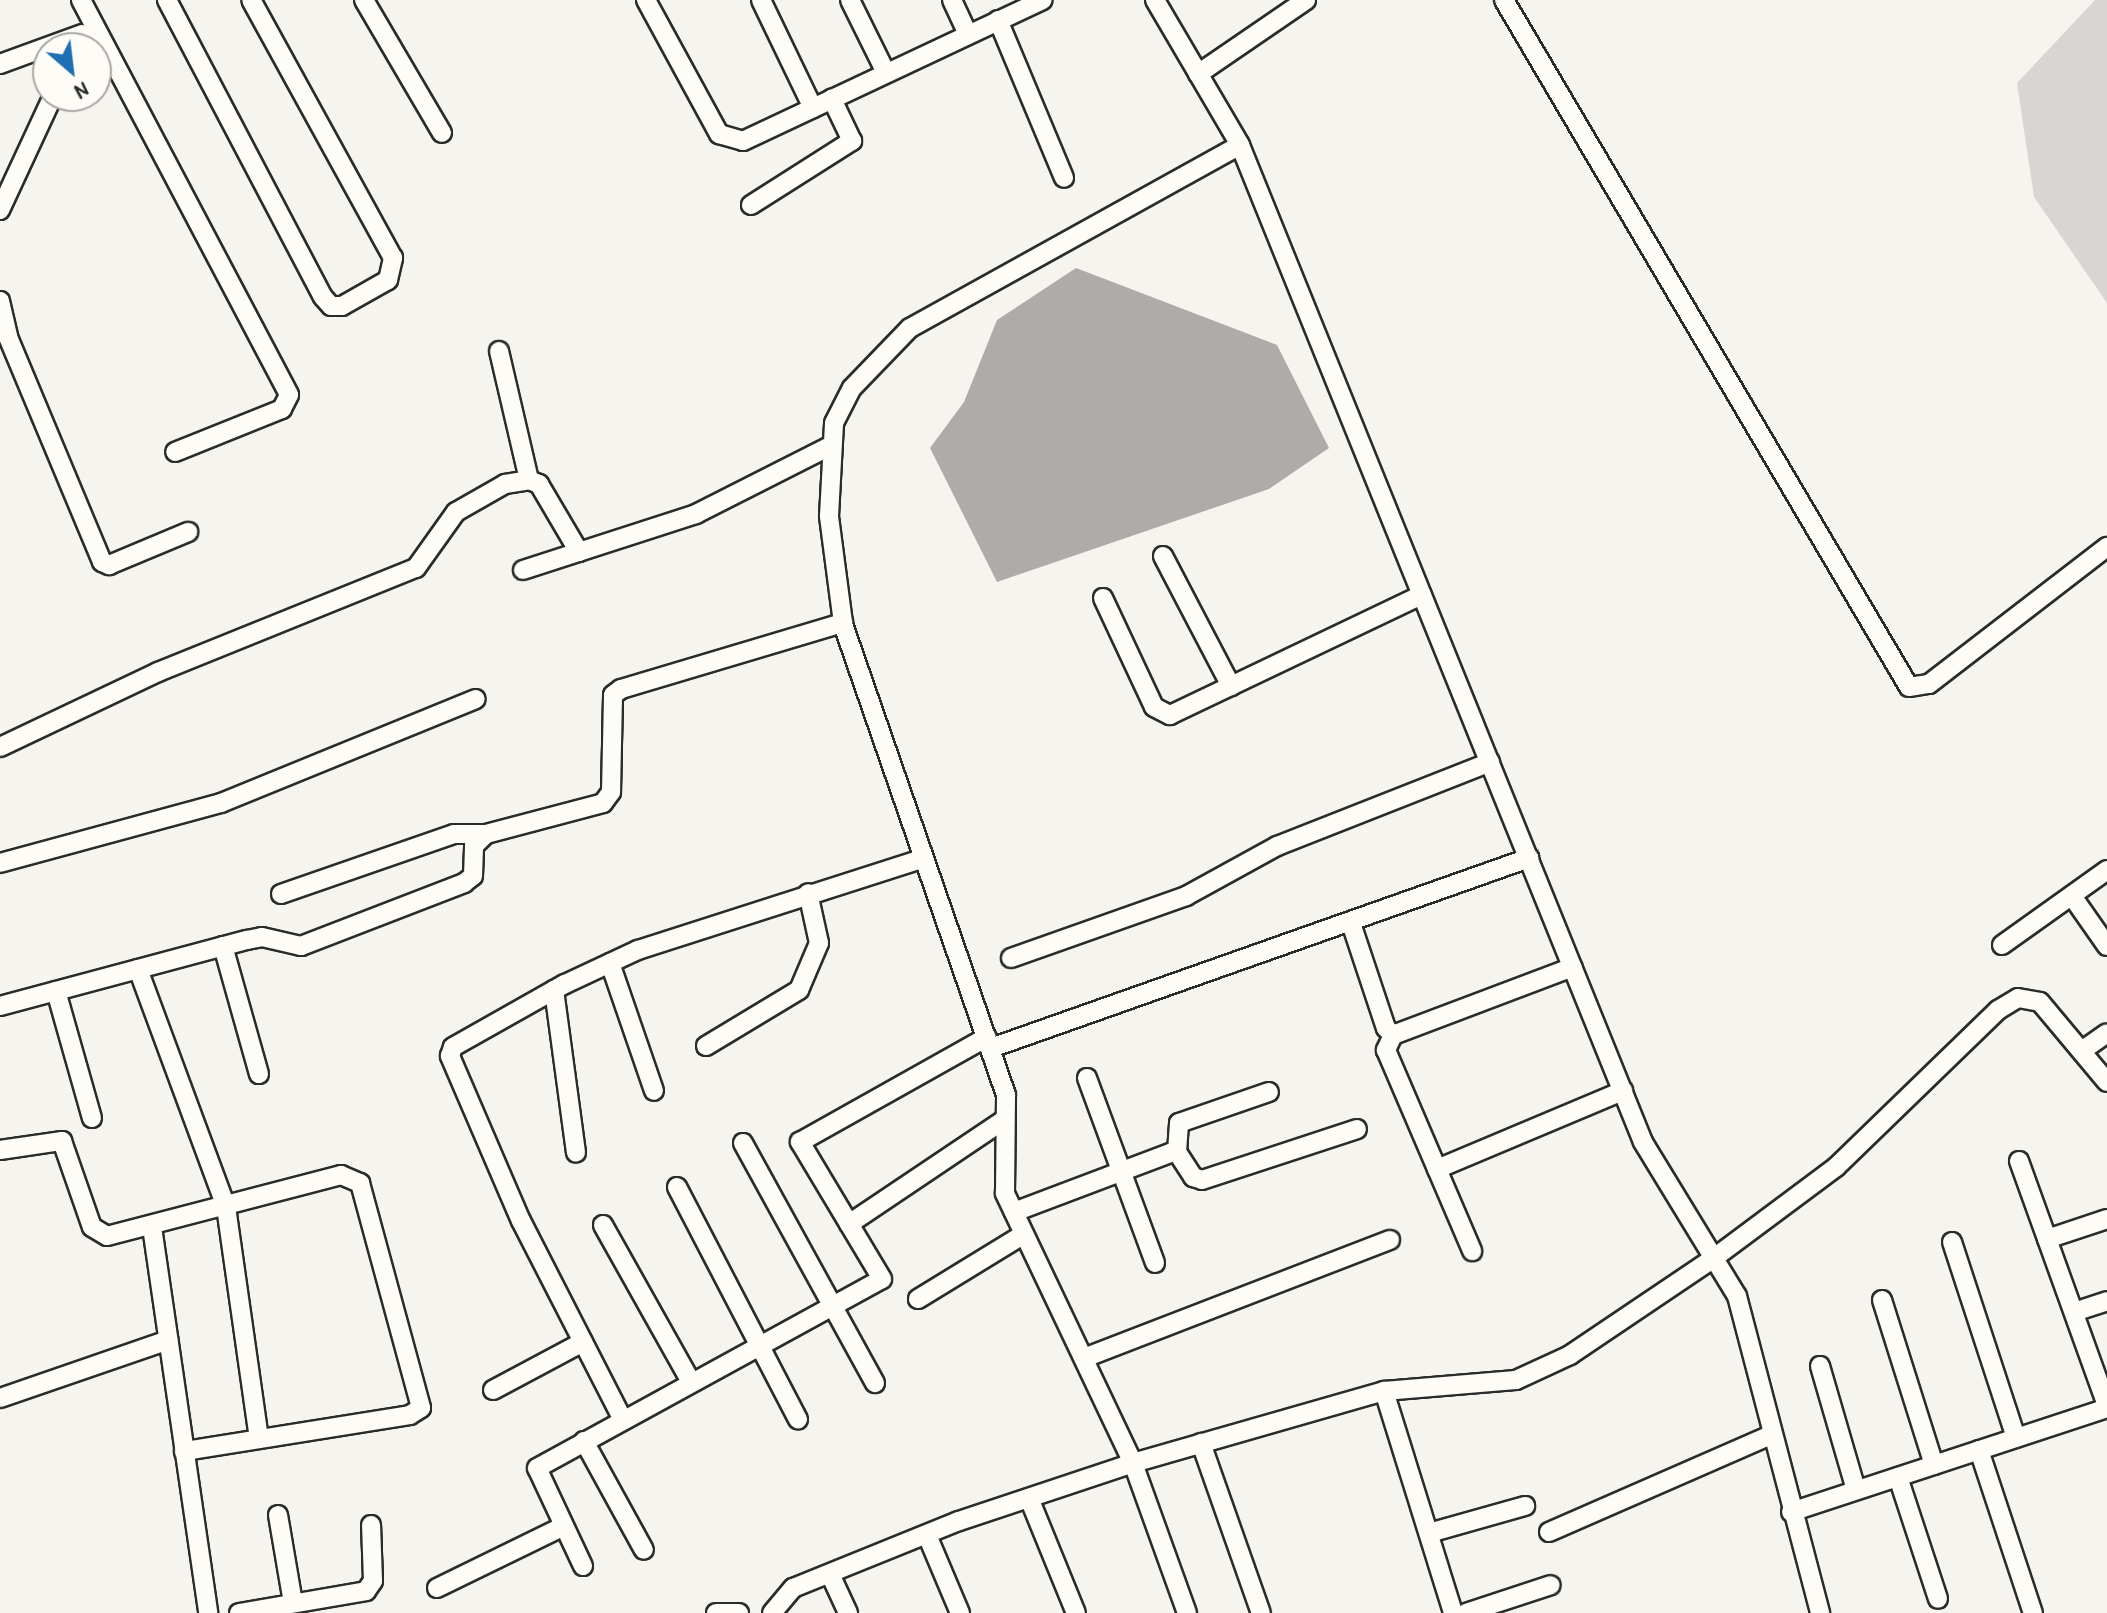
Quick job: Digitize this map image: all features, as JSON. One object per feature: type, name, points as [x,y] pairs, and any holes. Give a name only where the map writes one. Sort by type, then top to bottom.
[{"type":"street","points":[[167,0],[323,297],[331,306],[342,306],[388,280],[393,258],[251,0]]},
{"type":"street","points":[[646,0],[719,134],[743,141],[1043,0]]},
{"type":"street","points":[[761,0],[813,108]]},
{"type":"street","points":[[850,0],[886,73]]},
{"type":"street","points":[[952,0],[968,34]]},
{"type":"street","points":[[1155,0],[1240,145],[1643,1142],[1737,1296],[1791,1512],[1820,1613]]},
{"type":"street","points":[[1198,74],[1306,0]]},
{"type":"street","points":[[1504,0],[1909,687],[1929,684],[2107,547]]},
{"type":"street","points":[[367,1],[442,133]]},
{"type":"street","points":[[998,20],[1064,178]]},
{"type":"street","points":[[0,64],[82,25],[289,395],[282,409],[175,452]]},
{"type":"street","points":[[751,205],[852,141],[832,99]]},
{"type":"street","points":[[0,210],[46,112]]},
{"type":"street","points":[[1187,1613],[1133,1463],[1005,1193],[1006,1095],[921,859],[843,623],[829,516],[834,423],[852,388],[910,328],[1240,145]]},
{"type":"street","points":[[0,301],[8,337],[102,562],[109,565],[188,532]]},
{"type":"street","points":[[499,351],[529,480]]},
{"type":"street","points":[[523,570],[696,514],[832,445]]},
{"type":"street","points":[[0,747],[158,672],[416,568],[456,512],[472,500],[529,480],[539,484],[579,552]]},
{"type":"street","points":[[1163,556],[1231,686]]},
{"type":"street","points":[[1103,598],[1160,713],[1170,715],[1422,595]]},
{"type":"street","points":[[281,894],[454,834],[486,834],[603,803],[611,792],[613,695],[621,689],[843,623]]},
{"type":"street","points":[[0,863],[221,803],[476,699]]},
{"type":"street","points":[[1011,958],[1186,896],[1277,846],[1490,762]]},
{"type":"street","points":[[0,1006],[262,937],[301,946],[464,883],[473,876],[474,846],[486,834]]},
{"type":"street","points":[[583,1566],[537,1468],[882,1279],[800,1142],[989,1042],[1351,923],[1529,858]]},
{"type":"street","points":[[623,1420],[521,1221],[450,1056],[464,1038],[610,963],[808,893],[921,859]]},
{"type":"street","points":[[2002,945],[2107,870]]},
{"type":"street","points":[[706,1046],[799,990],[819,943],[808,893]]},
{"type":"street","points":[[2072,896],[2107,946]]},
{"type":"street","points":[[1351,923],[1386,1028],[1393,1035]]},
{"type":"street","points":[[223,946],[259,1074]]},
{"type":"street","points":[[610,963],[654,1091]]},
{"type":"street","points":[[1472,1251],[1386,1050],[1393,1035],[1573,967]]},
{"type":"street","points":[[138,969],[226,1207],[259,1439]]},
{"type":"street","points":[[554,990],[576,1153]]},
{"type":"street","points":[[56,991],[92,1118]]},
{"type":"street","points":[[772,1613],[783,1594],[830,1574],[927,1535],[1133,1463],[1384,1391],[1516,1380],[1570,1355],[1714,1258],[1836,1167],[2009,1002],[2031,997],[2040,1002],[2107,1082]]},
{"type":"street","points":[[2083,1050],[2107,1033]]},
{"type":"street","points":[[1087,1078],[1155,1263]]},
{"type":"street","points":[[1437,1169],[1623,1091]]},
{"type":"street","points":[[1269,1092],[1179,1123],[1177,1152],[1193,1177],[1202,1180],[1357,1129]]},
{"type":"street","points":[[849,1224],[1005,1119]]},
{"type":"street","points":[[0,1150],[62,1141],[100,1235],[152,1227],[341,1175],[352,1175],[360,1183],[422,1397],[421,1408],[410,1415],[184,1451]]},
{"type":"street","points":[[743,1143],[875,1383]]},
{"type":"street","points":[[1014,1212],[1177,1152]]},
{"type":"street","points":[[1791,1512],[2107,1407],[2104,1386],[2019,1161]]},
{"type":"street","points":[[677,1187],[798,1419]]},
{"type":"street","points":[[2047,1239],[2107,1219]]},
{"type":"street","points":[[603,1225],[691,1382]]},
{"type":"street","points":[[152,1227],[208,1613]]},
{"type":"street","points":[[918,1299],[1024,1234]]},
{"type":"street","points":[[1084,1358],[1390,1240]]},
{"type":"street","points":[[1952,1242],[2016,1438]]},
{"type":"street","points":[[1882,1300],[1934,1465]]},
{"type":"street","points":[[2074,1312],[2107,1301]]},
{"type":"street","points":[[0,1398],[168,1340]]},
{"type":"street","points":[[493,1390],[583,1342]]},
{"type":"street","points":[[1820,1366],[1856,1490]]},
{"type":"street","points":[[1384,1391],[1453,1613]]},
{"type":"street","points":[[1549,1532],[1773,1434]]},
{"type":"street","points":[[584,1441],[644,1550]]},
{"type":"street","points":[[1201,1443],[1261,1613]]},
{"type":"street","points":[[1979,1450],[2033,1613]]},
{"type":"street","points":[[1898,1477],[1938,1599]]},
{"type":"street","points":[[1029,1498],[1076,1613]]},
{"type":"street","points":[[1429,1533],[1525,1506]]},
{"type":"street","points":[[278,1515],[293,1603]]},
{"type":"street","points":[[239,1613],[372,1587],[371,1525]]},
{"type":"street","points":[[437,1588],[564,1526]]},
{"type":"street","points":[[927,1535],[960,1613]]},
{"type":"street","points":[[830,1574],[848,1613]]},
{"type":"street","points":[[1466,1613],[1551,1585]]},
{"type":"street","points":[[716,1613],[739,1613]]},
{"type":"shaded area","points":[[2095,0],[2107,0],[2107,303],[2034,197],[2017,83]]},
{"type":"shaded area","points":[[1076,268],[1277,345],[1329,448],[1269,489],[997,582],[930,448],[964,402],[997,320]]}]
